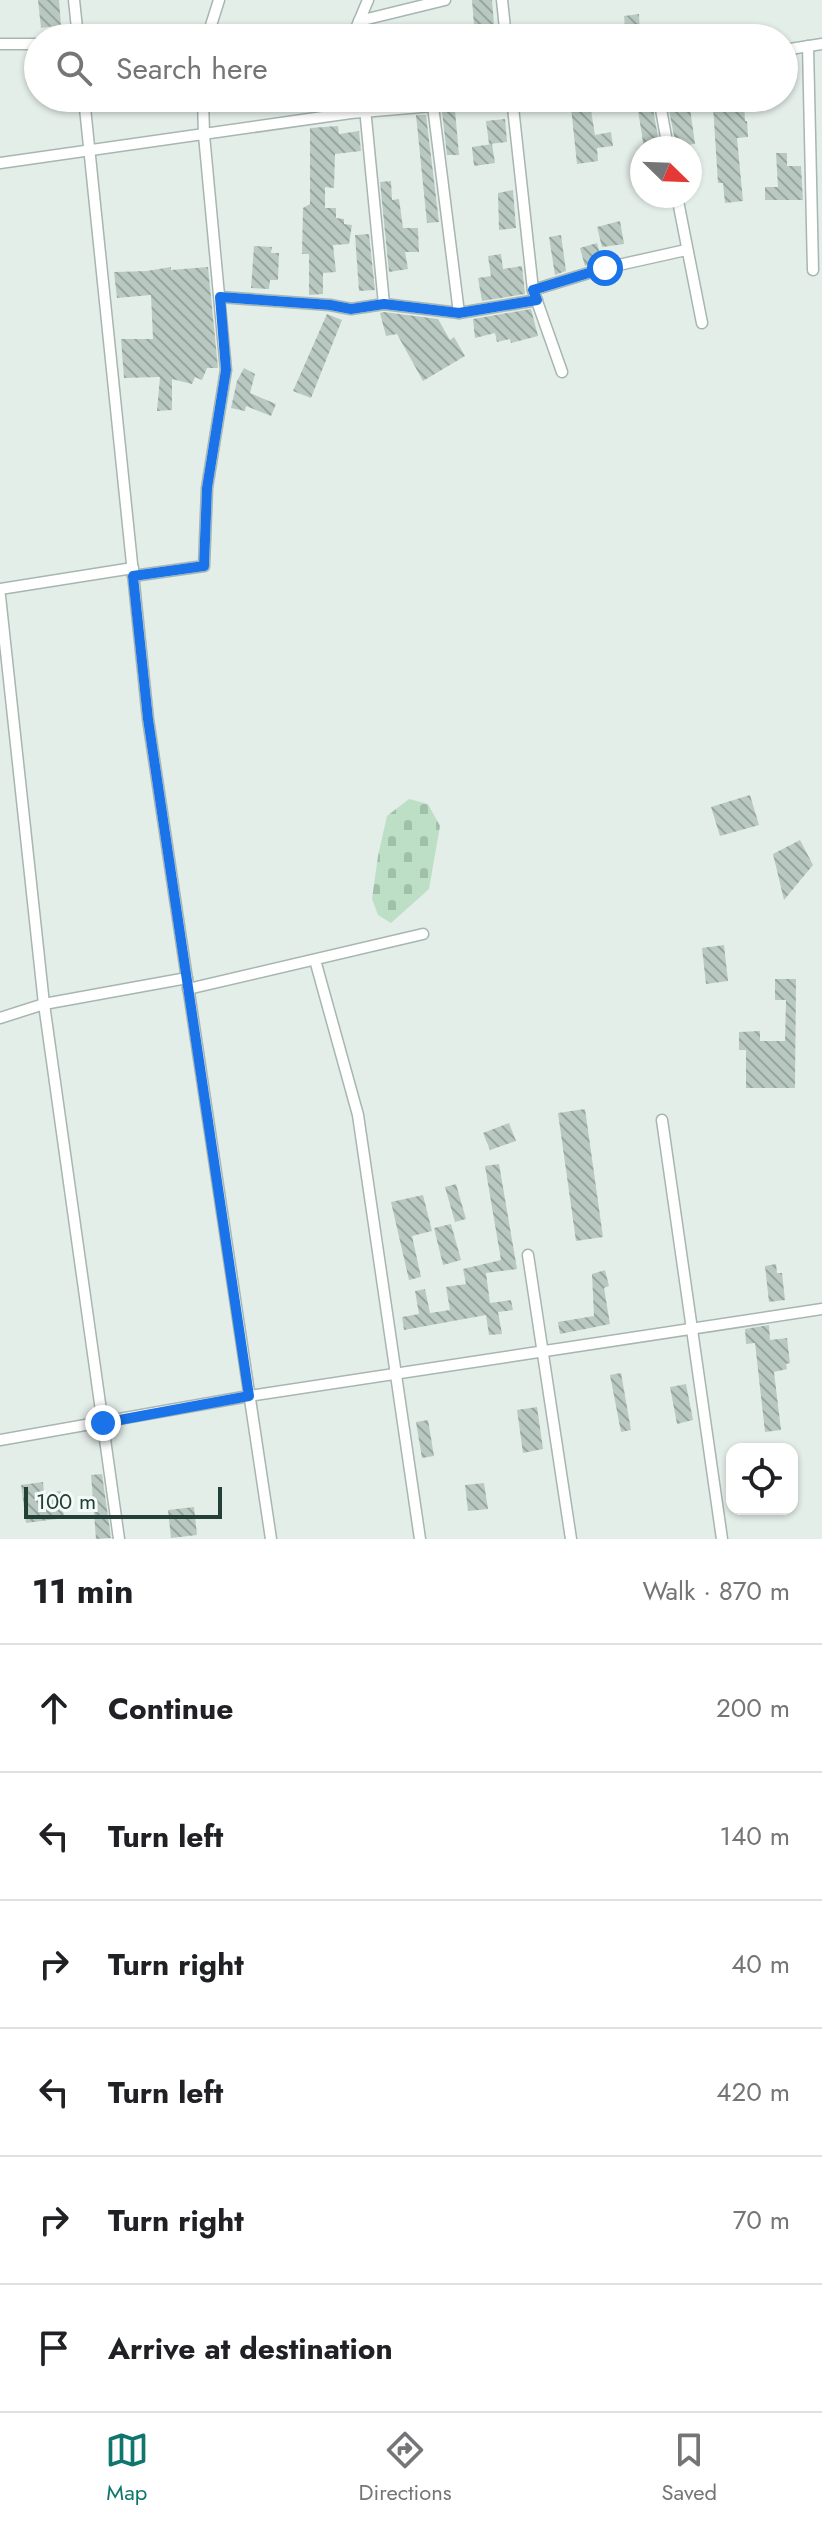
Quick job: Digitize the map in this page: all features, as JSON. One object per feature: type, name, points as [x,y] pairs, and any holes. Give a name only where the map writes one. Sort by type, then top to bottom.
[{"type":"street","points":[[74,0],[77,24]]},
{"type":"street","points":[[211,24],[219,0]]},
{"type":"street","points":[[358,24],[368,0]]},
{"type":"street","points":[[359,21],[431,6],[445,0]]},
{"type":"street","points":[[502,0],[505,24]]},
{"type":"street","points":[[0,44],[24,44]]},
{"type":"street","points":[[798,48],[822,44]]},
{"type":"street","points":[[808,46],[813,270]]},
{"type":"street","points":[[85,112],[148,719],[271,1539]]},
{"type":"street","points":[[0,589],[204,566],[207,488],[226,370],[203,112]]},
{"type":"street","points":[[0,163],[366,112],[384,304]]},
{"type":"street","points":[[434,112],[459,313]]},
{"type":"street","points":[[514,112],[535,295],[562,372]]},
{"type":"street","points":[[662,112],[666,136]]},
{"type":"street","points":[[679,208],[702,323]]},
{"type":"street","points":[[220,297],[351,309],[384,304],[459,313],[535,295],[605,268],[686,250]]},
{"type":"street","points":[[0,596],[44,1004],[119,1539]]},
{"type":"street","points":[[0,1018],[44,1004],[315,960],[423,934]]},
{"type":"street","points":[[315,960],[358,1115],[420,1539]]},
{"type":"street","points":[[662,1120],[722,1539]]},
{"type":"street","points":[[528,1255],[571,1539]]},
{"type":"street","points":[[0,1440],[249,1396],[822,1309]]},
{"type":"green space","points":[[409,799],[428,804],[440,826],[429,889],[391,923],[378,915],[372,899],[378,856],[387,816]]},
{"type":"building","points":[[38,0],[59,0],[61,24],[41,24]]},
{"type":"building","points":[[472,0],[492,0],[494,24],[474,24]]},
{"type":"building","points":[[639,14],[639,24],[625,24],[624,16]]},
{"type":"building","points":[[442,112],[455,112],[459,155],[447,155]]},
{"type":"building","points":[[571,112],[591,112],[595,135],[611,132],[613,146],[597,148],[598,161],[577,164]]},
{"type":"building","points":[[638,112],[654,112],[658,136],[642,136]]},
{"type":"building","points":[[669,112],[691,112],[694,136],[674,136]]},
{"type":"building","points":[[713,112],[745,112],[748,137],[737,138],[743,201],[725,203],[723,183],[718,183]]},
{"type":"building","points":[[416,115],[426,115],[439,222],[427,223]]},
{"type":"building","points":[[505,119],[507,142],[489,144],[486,121]]},
{"type":"building","points":[[338,126],[339,134],[359,131],[361,151],[335,154],[334,188],[325,187],[325,208],[336,208],[336,218],[352,225],[349,244],[333,245],[336,272],[323,273],[323,294],[309,295],[309,254],[302,254],[303,208],[310,204],[310,128]]},
{"type":"building","points":[[492,144],[495,163],[474,166],[472,147]]},
{"type":"building","points":[[776,153],[787,153],[787,166],[801,166],[803,200],[765,200],[765,187],[778,187]]},
{"type":"building","points":[[391,181],[392,200],[399,199],[403,228],[418,228],[419,252],[405,252],[408,269],[389,272],[380,182]]},
{"type":"building","points":[[513,190],[516,228],[499,230],[498,193]]},
{"type":"building","points":[[620,221],[624,244],[602,247],[597,227]]},
{"type":"building","points":[[369,234],[375,290],[359,291],[355,235]]},
{"type":"building","points":[[561,235],[566,271],[555,275],[549,237]]},
{"type":"building","points":[[597,243],[602,261],[585,266],[580,248]]},
{"type":"building","points":[[254,246],[272,247],[271,253],[279,253],[278,280],[270,280],[269,289],[251,288]]},
{"type":"building","points":[[501,254],[503,269],[522,266],[525,294],[482,301],[478,278],[491,276],[488,256]]},
{"type":"building","points":[[171,267],[171,270],[208,267],[218,368],[207,368],[202,380],[195,377],[192,384],[172,379],[172,410],[157,411],[160,377],[124,378],[121,339],[153,339],[151,295],[117,298],[114,272]]},
{"type":"building","points":[[531,309],[538,336],[511,343],[510,339],[497,342],[495,333],[475,338],[473,319]]},
{"type":"building","points":[[380,313],[438,319],[450,340],[454,337],[465,356],[423,381],[397,334],[386,336]]},
{"type":"building","points":[[327,314],[342,320],[311,398],[293,391]]},
{"type":"building","points":[[244,368],[255,374],[250,393],[276,404],[271,416],[246,406],[245,411],[231,408],[237,381]]},
{"type":"building","points":[[750,795],[759,825],[720,836],[711,807]]},
{"type":"building","points":[[800,840],[813,865],[784,900],[773,854]]},
{"type":"building","points":[[724,945],[728,981],[706,984],[702,948]]},
{"type":"building","points":[[775,979],[796,979],[795,1088],[746,1088],[746,1050],[739,1050],[739,1032],[760,1031],[760,1041],[785,1041],[786,1000],[775,1000]]},
{"type":"building","points":[[585,1109],[603,1237],[576,1241],[558,1113]]},
{"type":"building","points":[[509,1123],[516,1141],[490,1150],[483,1133]]},
{"type":"building","points":[[499,1164],[517,1269],[486,1273],[490,1303],[511,1300],[513,1310],[498,1312],[502,1334],[489,1335],[486,1315],[404,1330],[402,1317],[419,1314],[415,1291],[425,1289],[430,1313],[450,1310],[446,1287],[466,1284],[463,1269],[501,1260],[485,1166]]},
{"type":"building","points":[[456,1184],[466,1219],[455,1222],[445,1187]]},
{"type":"building","points":[[423,1195],[432,1231],[412,1236],[421,1277],[409,1280],[391,1202]]},
{"type":"building","points":[[451,1224],[461,1260],[443,1265],[434,1228]]},
{"type":"building","points":[[776,1264],[777,1273],[782,1273],[785,1300],[769,1302],[765,1266]]},
{"type":"building","points":[[605,1270],[609,1286],[604,1288],[610,1324],[560,1334],[558,1322],[594,1316],[592,1274]]},
{"type":"building","points":[[769,1325],[770,1340],[787,1338],[790,1363],[786,1364],[787,1369],[774,1372],[781,1430],[765,1432],[755,1343],[746,1344],[745,1329]]},
{"type":"building","points":[[621,1373],[631,1430],[621,1432],[610,1375]]},
{"type":"building","points":[[686,1384],[693,1420],[677,1424],[670,1387]]},
{"type":"building","points":[[537,1407],[543,1449],[523,1453],[517,1410]]},
{"type":"building","points":[[428,1420],[434,1456],[422,1458],[416,1422]]},
{"type":"building","points":[[102,1474],[111,1538],[96,1539],[91,1475]]},
{"type":"building","points":[[43,1482],[44,1493],[61,1491],[64,1518],[26,1523],[21,1485]]},
{"type":"building","points":[[484,1483],[488,1509],[468,1511],[465,1485]]},
{"type":"building","points":[[194,1507],[197,1535],[171,1538],[168,1510]]},
{"type":"route","points":[[103,1423],[249,1396],[148,719],[133,576],[204,566],[207,488],[226,370],[220,297],[351,309],[384,304],[459,313],[537,300],[533,290],[605,268]]}]
